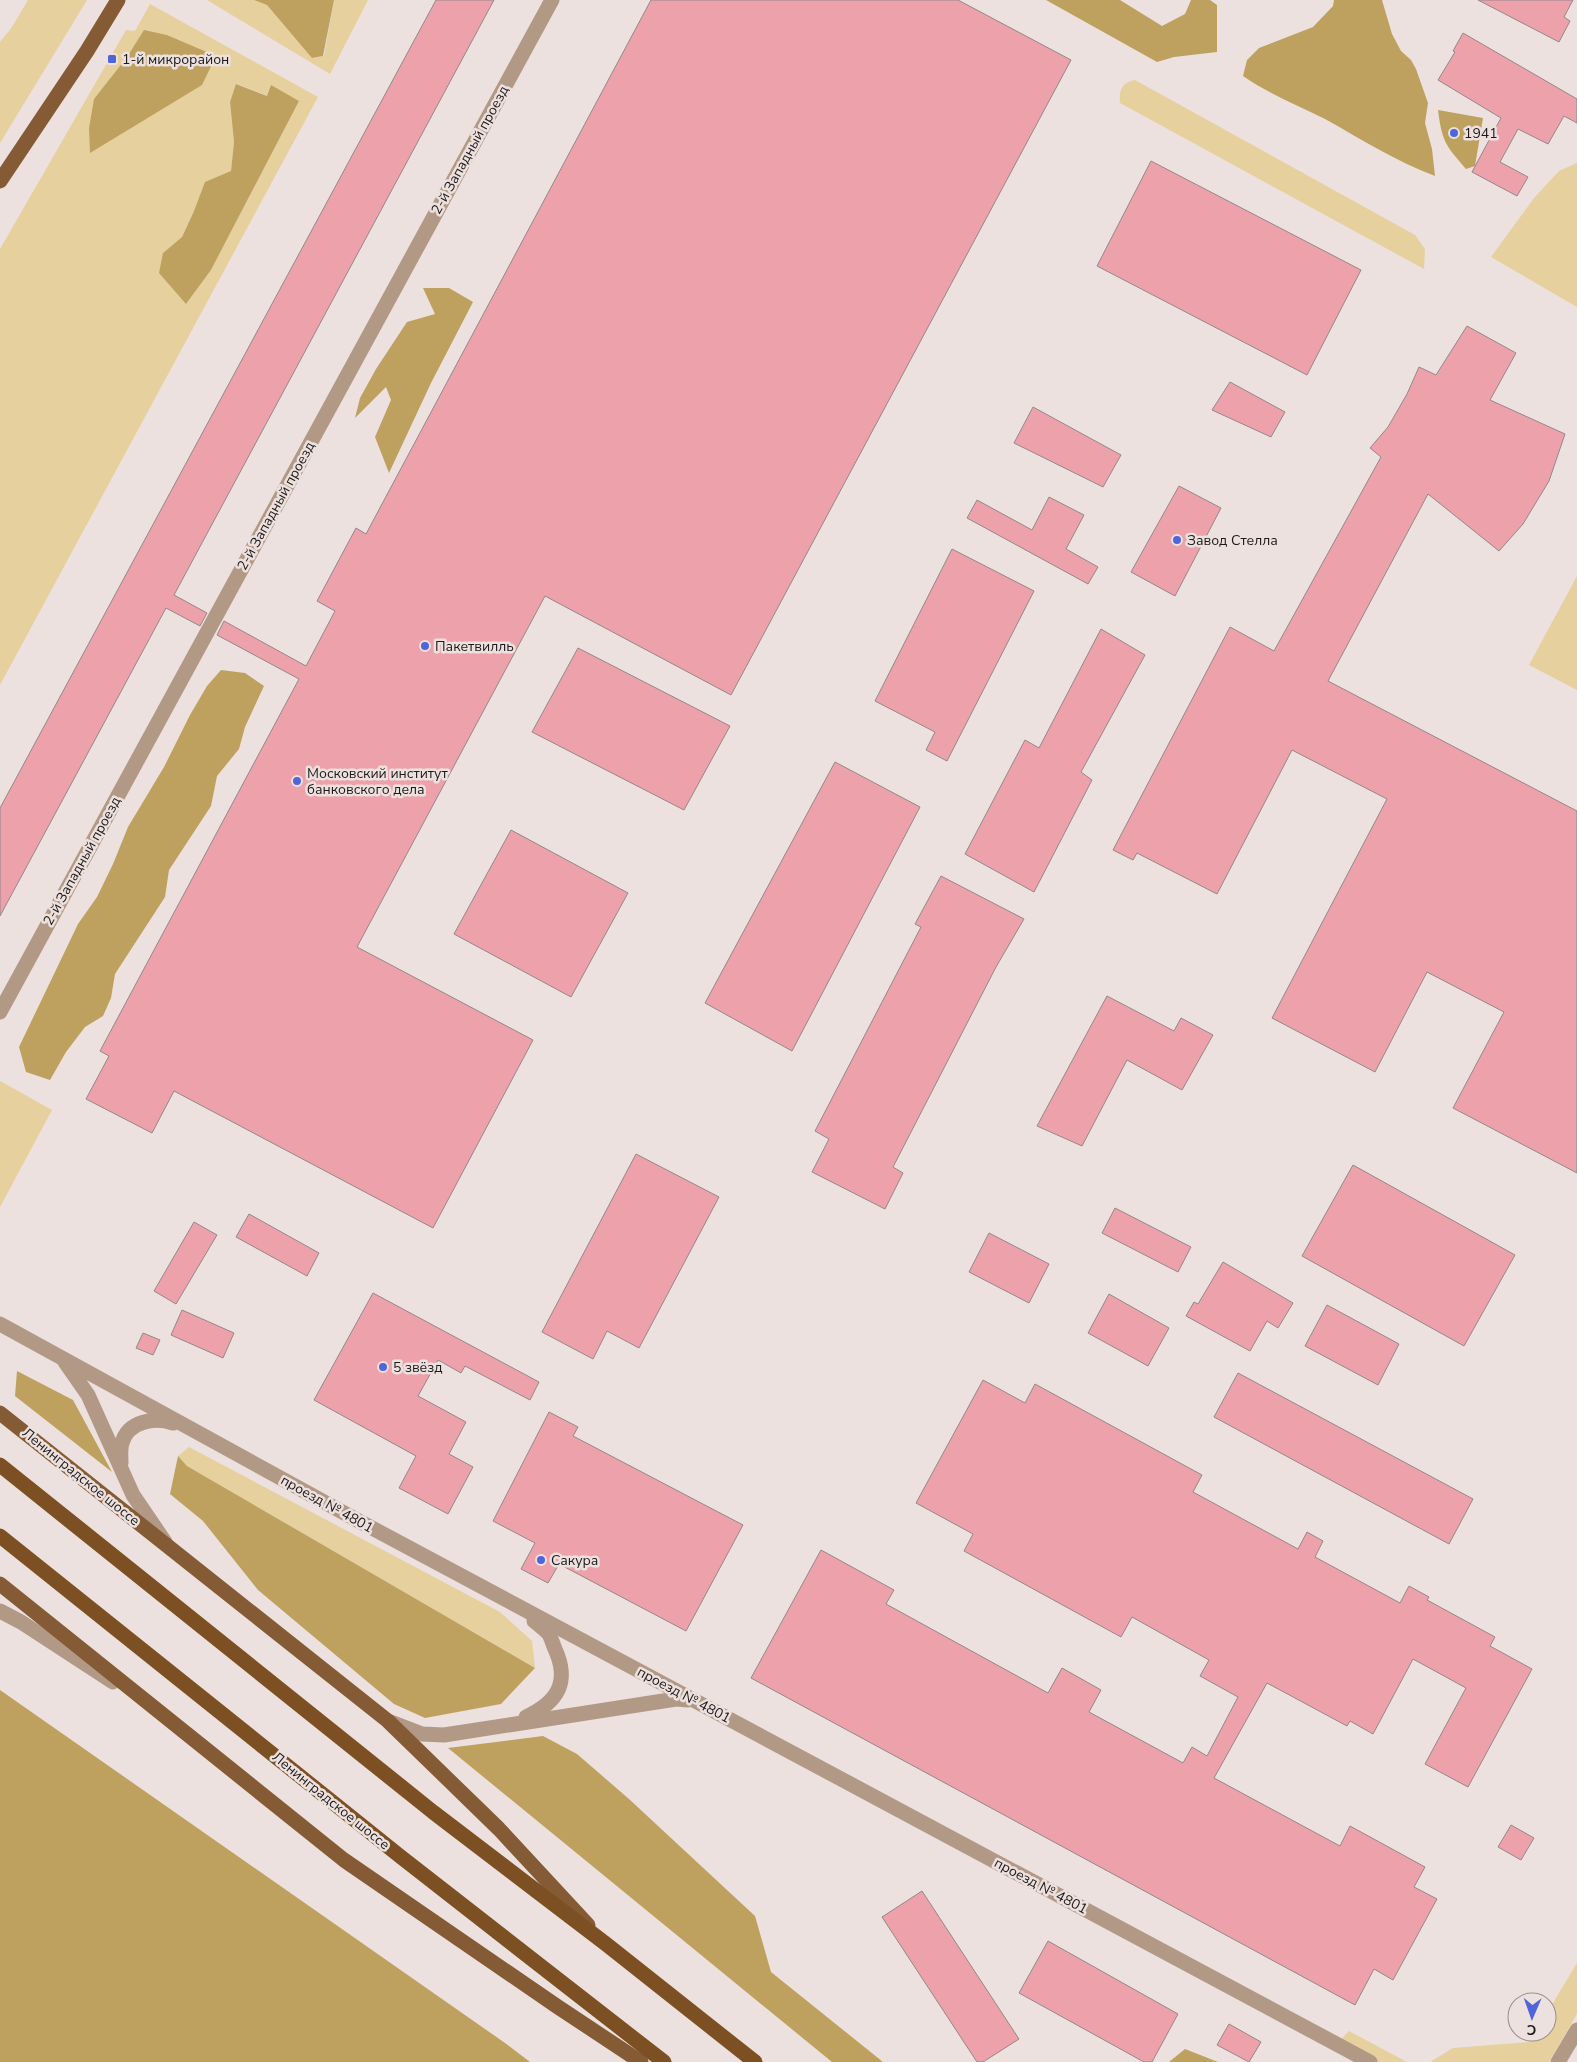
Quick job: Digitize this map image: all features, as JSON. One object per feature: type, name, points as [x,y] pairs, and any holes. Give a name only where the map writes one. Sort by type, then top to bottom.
[{"type":"highway","name":"Ленинградское шоссе","points":[[0,1465],[433,1812],[606,1944],[755,2062]]},
{"type":"highway","name":"Ленинградское шоссе","points":[[0,1536],[401,1857],[664,2062]]},
{"type":"main road","points":[[0,181],[87,51],[118,0]]},
{"type":"main road","name":"Ленинградское шоссе","points":[[0,1413],[388,1721],[498,1829],[606,1944]]},
{"type":"main road","points":[[0,1584],[344,1860],[641,2062]]},
{"type":"street","name":"2-й Западный проезд","points":[[0,1012],[552,0]]},
{"type":"street","name":"проезд № 4801","points":[[0,1324],[357,1520],[1370,2062]]},
{"type":"street","points":[[63,1359],[88,1394],[133,1495],[169,1548]]},
{"type":"street","points":[[121,1468],[121,1444],[126,1434],[138,1424],[150,1420],[164,1420],[188,1427]]},
{"type":"street","points":[[509,1724],[540,1710],[555,1696],[562,1681],[562,1664],[549,1635],[516,1605]]},
{"type":"street","points":[[0,1611],[21,1622],[168,1718]]},
{"type":"street","points":[[388,1721],[422,1734],[444,1735],[676,1699],[694,1701]]},
{"type":"street","points":[[1558,2062],[1577,2030]]},
{"type":"shaded area","points":[[28,0],[87,0],[0,143],[0,42],[12,27]]},
{"type":"shaded area","points":[[207,0],[254,0],[267,5],[313,58],[324,56],[334,0],[368,0],[330,74]]},
{"type":"shaded area","points":[[254,0],[334,0],[323,56],[312,58],[267,5]]},
{"type":"shaded area","points":[[1046,0],[1120,0],[1162,26],[1185,14],[1191,0],[1210,0],[1217,5],[1217,52],[1174,57],[1157,62]]},
{"type":"shaded area","points":[[1334,0],[1382,0],[1392,34],[1401,51],[1411,60],[1416,69],[1428,103],[1425,123],[1432,149],[1435,176],[1393,157],[1243,76],[1247,60],[1259,48],[1313,27],[1333,6]]},
{"type":"shaded area","points":[[150,4],[318,97],[0,685],[0,249],[126,30],[135,31]],"holes":[[[144,31],[167,35],[216,57],[127,57]],[[237,84],[268,96],[271,86],[299,101],[211,270],[186,304],[163,253],[182,237],[194,211],[231,171],[234,142],[230,102]]]},
{"type":"shaded area","points":[[144,30],[167,35],[216,56],[202,85],[90,153],[89,128],[94,99],[127,57]]},
{"type":"shaded area","points":[[1135,80],[1415,235],[1425,249],[1424,269],[1120,103],[1122,88],[1127,83]]},
{"type":"shaded area","points":[[236,84],[267,96],[271,85],[299,101],[211,270],[186,304],[159,273],[163,253],[182,237],[205,182],[231,171],[234,142],[230,102]]},
{"type":"shaded area","points":[[1438,110],[1483,118],[1475,166],[1466,169],[1449,148],[1443,136]]},
{"type":"shaded area","points":[[1577,163],[1577,307],[1491,257],[1534,198],[1559,171]]},
{"type":"shaded area","points":[[423,288],[449,288],[473,302],[431,383],[389,473],[375,437],[391,400],[386,387],[355,418],[360,398],[376,369],[407,322],[435,314]]},
{"type":"shaded area","points":[[1577,576],[1577,690],[1529,665]]},
{"type":"shaded area","points":[[221,670],[245,673],[264,686],[245,727],[239,749],[217,776],[211,806],[169,870],[165,897],[115,974],[111,998],[103,1016],[85,1027],[66,1052],[50,1080],[26,1072],[19,1047],[78,924],[97,897],[128,827],[164,767],[190,715],[207,686]]},
{"type":"shaded area","points":[[0,1081],[52,1110],[0,1207]]},
{"type":"shaded area","points":[[17,1371],[73,1400],[112,1472],[15,1396]]},
{"type":"shaded area","points":[[189,1447],[500,1612],[532,1641],[535,1668],[187,1466],[178,1456]]},
{"type":"shaded area","points":[[178,1456],[187,1466],[535,1668],[501,1704],[425,1718],[394,1704],[258,1590],[203,1521],[170,1494]]},
{"type":"shaded area","points":[[0,1690],[505,2043],[530,2062],[0,2062]]},
{"type":"shaded area","points":[[543,1736],[577,1754],[629,1799],[755,1916],[771,1972],[883,2062],[832,2062],[448,1748]]},
{"type":"shaded area","points":[[1577,1963],[1577,2014],[1549,2062],[1430,2062],[1453,2048],[1530,2042],[1557,2042],[1557,1996]]},
{"type":"shaded area","points":[[1349,2031],[1407,2062],[1362,2062],[1334,2047]]},
{"type":"shaded area","points":[[1185,2049],[1218,2062],[1169,2062]]},
{"type":"building","points":[[436,0],[494,0],[174,595],[207,613],[200,626],[166,608],[0,916],[0,808]]},
{"type":"building","points":[[651,0],[958,0],[1071,60],[731,695],[545,596],[357,947],[533,1040],[433,1228],[174,1091],[152,1133],[86,1099],[109,1056],[100,1051],[299,679],[217,635],[224,621],[306,666],[335,611],[317,601],[356,528],[366,534]]},
{"type":"building","points":[[1478,0],[1573,0],[1564,17],[1570,21],[1559,42]]},
{"type":"building","points":[[1463,33],[1577,99],[1577,123],[1564,116],[1548,144],[1518,129],[1500,162],[1528,177],[1517,196],[1472,172],[1501,118],[1438,80],[1455,52],[1453,51]]},
{"type":"building","points":[[1151,161],[1361,270],[1307,375],[1097,266]]},
{"type":"building","points":[[1467,326],[1516,353],[1490,400],[1565,434],[1549,481],[1523,524],[1499,551],[1428,494],[1328,681],[1577,811],[1577,1173],[1453,1108],[1504,1012],[1427,972],[1375,1072],[1272,1018],[1387,799],[1292,750],[1217,894],[1137,853],[1133,860],[1113,850],[1230,627],[1274,651],[1381,457],[1370,448],[1388,427],[1407,394],[1419,367],[1436,375]]},
{"type":"building","points":[[1230,382],[1285,412],[1271,437],[1212,410]]},
{"type":"building","points":[[1033,407],[1121,455],[1103,487],[1014,443]]},
{"type":"building","name":"Завод Стелла","points":[[1179,486],[1221,508],[1175,596],[1131,572]]},
{"type":"building","points":[[1049,497],[1084,515],[1066,549],[1098,567],[1088,584],[967,518],[977,500],[1032,530]]},
{"type":"building","points":[[952,549],[1034,591],[947,761],[926,750],[935,732],[875,701]]},
{"type":"building","points":[[1101,629],[1145,655],[1081,772],[1092,780],[1034,892],[965,854],[1025,740],[1039,748]]},
{"type":"building","points":[[578,648],[730,726],[684,810],[532,732]]},
{"type":"building","points":[[835,762],[920,807],[792,1051],[705,1003]]},
{"type":"building","points":[[511,830],[628,893],[571,997],[454,934]]},
{"type":"building","points":[[941,876],[1024,919],[996,967],[893,1167],[903,1173],[885,1209],[812,1172],[829,1139],[815,1131],[921,927],[915,924]]},
{"type":"building","points":[[1107,996],[1174,1031],[1181,1018],[1213,1035],[1182,1090],[1127,1060],[1082,1146],[1037,1126]]},
{"type":"building","points":[[636,1154],[719,1197],[639,1348],[607,1331],[593,1359],[542,1332]]},
{"type":"building","points":[[1353,1165],[1515,1255],[1464,1346],[1302,1256]]},
{"type":"building","points":[[1115,1208],[1191,1247],[1178,1272],[1102,1233]]},
{"type":"building","points":[[249,1214],[319,1253],[307,1276],[236,1237]]},
{"type":"building","points":[[194,1222],[217,1235],[176,1304],[154,1291]]},
{"type":"building","points":[[989,1233],[1049,1264],[1029,1303],[969,1272]]},
{"type":"building","points":[[1223,1262],[1293,1303],[1278,1328],[1267,1321],[1250,1351],[1186,1316],[1194,1302],[1198,1304]]},
{"type":"building","name":"5 звёзд","points":[[373,1293],[539,1382],[530,1400],[465,1366],[461,1373],[438,1360],[418,1396],[466,1422],[449,1454],[473,1467],[448,1514],[399,1488],[416,1456],[314,1400]]},
{"type":"building","points":[[1109,1294],[1169,1328],[1148,1366],[1088,1333]]},
{"type":"building","points":[[1327,1305],[1399,1344],[1378,1385],[1305,1346]]},
{"type":"building","points":[[182,1310],[234,1333],[223,1358],[171,1335]]},
{"type":"building","points":[[143,1333],[160,1340],[153,1355],[136,1348]]},
{"type":"building","points":[[1238,1373],[1473,1499],[1449,1544],[1214,1417]]},
{"type":"building","points":[[983,1380],[1025,1403],[1035,1384],[1202,1475],[1193,1492],[1298,1549],[1307,1532],[1323,1541],[1315,1557],[1400,1603],[1409,1586],[1429,1597],[1427,1600],[1495,1637],[1490,1646],[1532,1669],[1468,1787],[1425,1764],[1466,1688],[1413,1659],[1373,1734],[1350,1721],[1347,1726],[1267,1683],[1214,1778],[1340,1846],[1350,1826],[1425,1867],[1414,1887],[1437,1899],[1393,1980],[1374,1969],[1355,2005],[751,1678],[821,1550],[894,1590],[886,1604],[1048,1693],[1062,1668],[1101,1690],[1089,1712],[1183,1763],[1192,1747],[1207,1756],[1238,1697],[1200,1676],[1209,1660],[1132,1617],[1121,1637],[964,1551],[973,1534],[916,1503]]},
{"type":"building","points":[[549,1412],[578,1427],[573,1436],[743,1525],[686,1631],[559,1564],[548,1583],[521,1569],[535,1543],[493,1521]]},
{"type":"building","points":[[1511,1825],[1534,1838],[1521,1860],[1498,1847]]},
{"type":"building","points":[[922,1891],[1019,2039],[983,2062],[977,2062],[882,1917]]},
{"type":"building","points":[[1048,1941],[1178,2014],[1152,2062],[1144,2062],[1019,1993]]},
{"type":"building","points":[[1229,2024],[1261,2042],[1249,2062],[1217,2045]]},
{"type":"place","name":"1-й микрорайон","points":[[112,59]]},
{"type":"place","name":"1941","points":[[1454,133]]},
{"type":"place","name":"Завод Стелла","points":[[1177,540]]},
{"type":"place","name":"Пакетвилль","points":[[425,646]]},
{"type":"place","name":"Московский институт банковского дела","points":[[297,781]]},
{"type":"place","name":"5 звёзд","points":[[383,1367]]},
{"type":"place","name":"Сакура","points":[[541,1560]]}]
